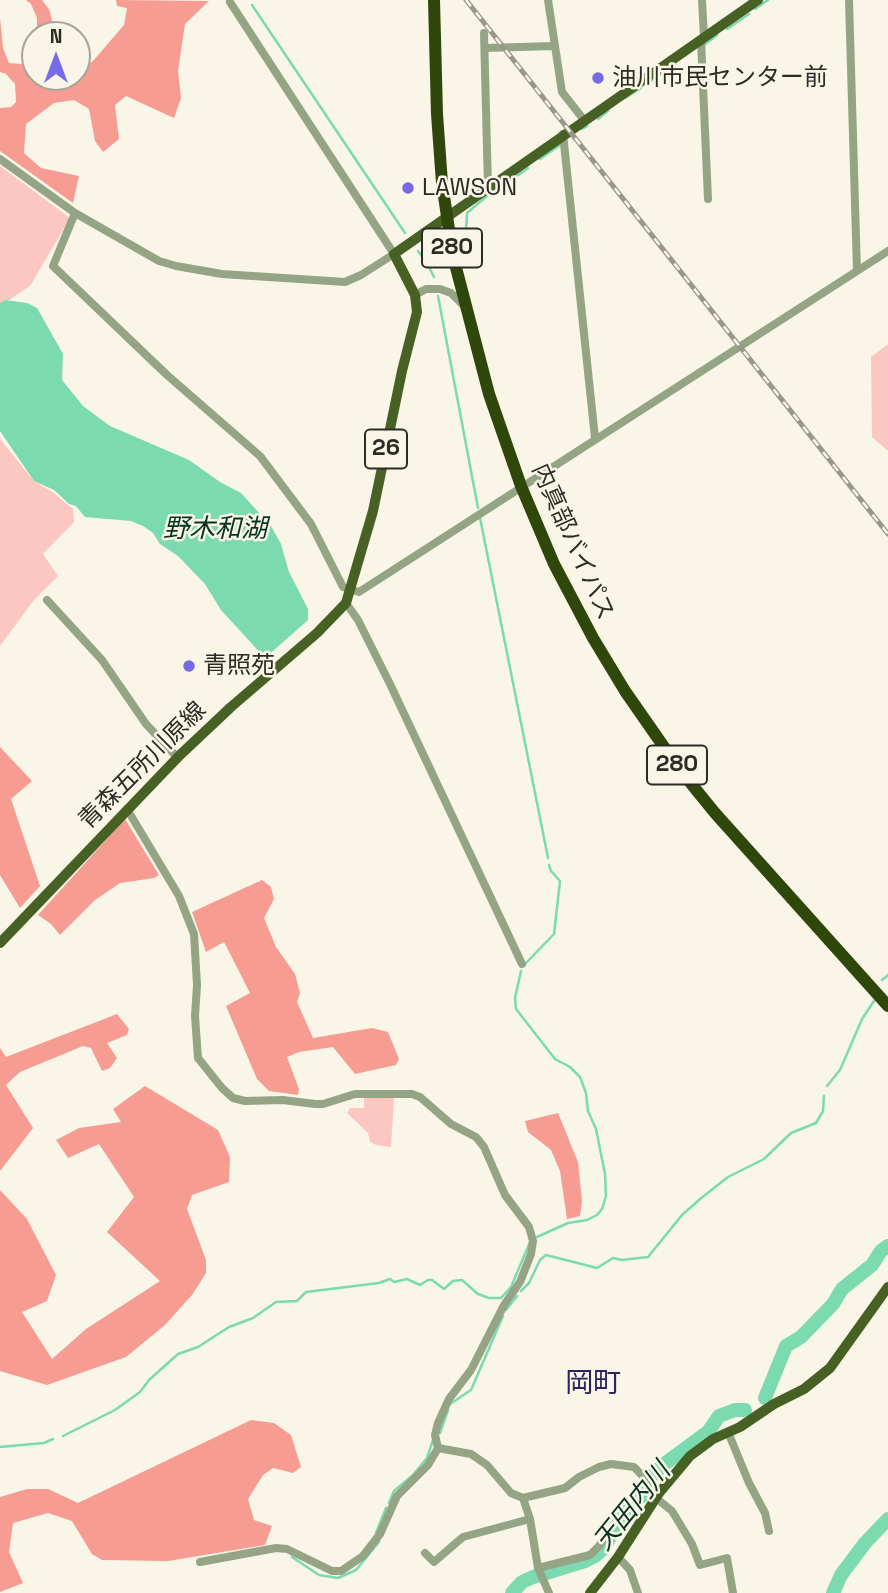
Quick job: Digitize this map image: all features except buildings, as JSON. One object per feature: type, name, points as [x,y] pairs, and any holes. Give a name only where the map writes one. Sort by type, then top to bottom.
[{"type":"highway","name":"内真部バイパス","points":[[434,0],[437,114],[447,217],[465,307],[489,394],[521,486],[555,564],[593,638],[647,724],[715,813],[888,1006]]},
{"type":"main road","points":[[415,295],[394,254],[752,2]]},
{"type":"main road","name":"青森五所川原線","points":[[0,943],[177,757],[317,633],[346,603],[373,511],[401,370],[417,312],[415,295]]},
{"type":"main road","points":[[590,1593],[618,1557],[657,1495],[690,1456],[713,1439],[804,1389],[830,1368],[888,1287]]},
{"type":"street","points":[[548,0],[562,92],[584,120]]},
{"type":"street","points":[[702,0],[708,199]]},
{"type":"street","points":[[849,0],[857,271]]},
{"type":"street","points":[[0,159],[75,213],[159,261],[209,272],[345,282],[394,254],[230,2]]},
{"type":"street","points":[[484,33],[488,187]]},
{"type":"street","points":[[485,48],[554,46]]},
{"type":"street","points":[[563,134],[596,438]]},
{"type":"street","points":[[75,213],[53,266],[176,383],[260,456],[311,524],[343,587],[359,592],[888,251]]},
{"type":"street","points":[[415,295],[426,289],[440,289],[451,293],[465,307]]},
{"type":"street","points":[[47,600],[102,660],[145,724],[177,757]]},
{"type":"street","points":[[346,603],[358,620],[390,684],[522,964]]},
{"type":"street","points":[[127,809],[179,896],[194,934],[198,1058],[222,1088],[233,1098],[245,1101],[283,1100],[323,1104],[355,1094],[412,1094],[421,1097],[451,1124],[476,1137],[484,1147],[505,1195],[528,1227],[533,1241],[520,1282],[504,1305],[471,1370],[449,1399],[435,1435],[438,1448],[428,1465],[397,1496],[380,1534],[363,1556],[341,1571],[322,1569],[299,1553],[276,1548],[200,1562]]},
{"type":"street","points":[[728,1432],[765,1513],[769,1531]]},
{"type":"street","points":[[438,1448],[471,1454],[487,1465],[512,1493],[523,1498],[565,1488],[599,1467],[611,1464],[634,1467],[672,1511],[692,1544],[700,1565],[727,1558],[733,1593]]},
{"type":"street","points":[[523,1498],[530,1519],[540,1572],[549,1593]]},
{"type":"street","points":[[425,1553],[434,1562],[463,1537],[530,1519]]},
{"type":"street","points":[[540,1572],[590,1555],[608,1531]]},
{"type":"street","points":[[618,1557],[630,1570],[638,1593]]},
{"type":"shaded area","points":[[26,0],[42,0],[49,9],[52,21],[37,21],[31,4]]},
{"type":"shaded area","points":[[116,0],[209,1],[185,24],[178,71],[181,98],[174,118],[126,96],[115,105],[119,139],[103,152],[95,141],[89,109],[74,100],[54,103],[26,124],[24,153],[41,168],[79,176],[73,203],[0,151],[0,108],[11,107],[16,102],[15,84],[6,74],[0,72],[0,18],[3,48],[9,63],[21,64],[21,91],[91,91],[91,62],[124,25],[127,8],[117,6]]},
{"type":"shaded area","points":[[0,166],[70,218],[30,286],[0,306]]},
{"type":"shaded area","points":[[888,344],[888,451],[872,437],[871,357]]},
{"type":"shaded area","points":[[0,439],[34,481],[73,509],[74,522],[43,554],[58,576],[34,600],[0,646]]},
{"type":"shaded area","points":[[0,747],[32,781],[11,799],[40,886],[20,908],[0,875]]},
{"type":"shaded area","points":[[125,819],[159,875],[120,883],[95,900],[60,935],[38,915]]},
{"type":"shaded area","points":[[262,880],[271,887],[274,899],[264,918],[276,947],[295,974],[300,993],[297,1002],[313,1038],[372,1028],[388,1032],[399,1059],[396,1065],[355,1074],[333,1047],[299,1052],[287,1057],[299,1089],[298,1095],[269,1091],[257,1079],[226,1006],[250,993],[224,942],[206,952],[192,912]]},
{"type":"shaded area","points":[[117,1014],[129,1029],[127,1035],[107,1043],[117,1058],[110,1068],[102,1071],[91,1048],[83,1046],[20,1072],[6,1085],[33,1128],[0,1171],[0,1048],[6,1057]]},
{"type":"shaded area","points":[[145,1086],[218,1130],[230,1157],[229,1182],[192,1195],[187,1209],[206,1260],[206,1273],[192,1295],[165,1325],[126,1357],[47,1385],[0,1371],[0,1190],[27,1219],[56,1275],[47,1301],[22,1312],[52,1359],[86,1329],[160,1281],[107,1232],[134,1197],[99,1144],[68,1158],[56,1140],[79,1128],[121,1122],[113,1109]]},
{"type":"shaded area","points":[[364,1096],[394,1097],[391,1147],[370,1142],[368,1133],[347,1113],[350,1108],[364,1108]]},
{"type":"shaded area","points":[[558,1113],[578,1162],[582,1201],[580,1216],[567,1219],[560,1171],[551,1150],[528,1132],[525,1121]]},
{"type":"shaded area","points":[[251,1420],[274,1423],[291,1435],[301,1467],[293,1473],[273,1468],[263,1475],[248,1499],[254,1520],[272,1526],[265,1545],[168,1561],[102,1560],[92,1554],[72,1521],[48,1513],[13,1523],[9,1552],[23,1583],[0,1592],[0,1497],[27,1489],[48,1489],[78,1503]]},
{"type":"water","name":"野木和湖","points":[[5,300],[27,303],[37,308],[63,354],[62,380],[83,406],[110,426],[189,460],[241,493],[271,526],[281,544],[289,572],[308,609],[308,620],[265,658],[221,610],[205,584],[178,556],[160,544],[153,533],[131,521],[85,517],[76,506],[69,504],[54,490],[34,481],[0,431],[0,303]]},
{"type":"waterway","points":[[755,9],[768,0]]},
{"type":"waterway","points":[[252,5],[405,233]]},
{"type":"waterway","points":[[727,29],[749,14]]},
{"type":"waterway","points":[[704,45],[717,35]]},
{"type":"waterway","points":[[669,70],[675,65]]},
{"type":"waterway","points":[[648,83],[662,74]]},
{"type":"waterway","points":[[625,98],[641,88]]},
{"type":"waterway","points":[[598,119],[608,111]]},
{"type":"waterway","points":[[582,129],[587,126]]},
{"type":"waterway","points":[[540,159],[560,145]]},
{"type":"waterway","points":[[500,188],[528,168]]},
{"type":"waterway","points":[[474,265],[466,230],[467,213],[487,196]]},
{"type":"waterway","points":[[418,251],[434,277]]},
{"type":"waterway","points":[[438,296],[478,508]]},
{"type":"waterway","points":[[480,518],[548,858]]},
{"type":"waterway","points":[[525,964],[554,934],[560,881],[549,865]]},
{"type":"waterway","points":[[521,971],[515,998],[516,1009],[555,1059],[570,1067],[580,1077],[586,1093],[588,1111],[596,1129],[605,1174],[606,1196],[597,1215],[587,1220],[568,1223],[537,1237]]},
{"type":"waterway","points":[[882,980],[888,975]]},
{"type":"waterway","points":[[827,1086],[840,1070],[862,1019],[874,1001]]},
{"type":"waterway","points":[[521,1291],[546,1255],[597,1268],[613,1258],[622,1260],[648,1257],[682,1215],[700,1199],[728,1177],[764,1159],[791,1133],[816,1123],[823,1111],[824,1096]]},
{"type":"waterway","points":[[63,1436],[115,1410],[140,1392],[149,1380],[178,1354],[198,1347],[229,1327],[253,1318],[276,1302],[297,1301],[306,1292],[379,1283],[390,1279],[394,1282],[407,1279],[420,1285],[432,1280],[444,1289],[453,1281],[462,1280],[478,1294],[501,1298],[511,1287],[530,1242]]},
{"type":"waterway","name":"天田内川","points":[[765,1398],[786,1346],[801,1337],[833,1304],[842,1289],[872,1265],[881,1251],[888,1246]]},
{"type":"waterway","points":[[506,1310],[517,1296]]},
{"type":"waterway","points":[[450,1404],[471,1390],[503,1316]]},
{"type":"waterway","points":[[440,1433],[448,1410]]},
{"type":"waterway","name":"天田内川","points":[[512,1593],[522,1582],[533,1577],[595,1556],[603,1549],[627,1508],[644,1494],[651,1477],[663,1465],[708,1432],[719,1416],[735,1410],[745,1410]]},
{"type":"waterway","points":[[0,1447],[44,1443],[53,1439]]},
{"type":"waterway","points":[[389,1503],[394,1491],[413,1475],[427,1458],[433,1440]]},
{"type":"waterway","points":[[376,1533],[386,1508]]},
{"type":"waterway","name":"天田内川","points":[[833,1593],[841,1575],[865,1543],[888,1519]]},
{"type":"waterway","points":[[292,1557],[319,1575],[338,1578],[356,1570],[379,1542]]},
{"type":"railway","points":[[466,0],[888,534]]},
{"type":"place","name":"油川市民センター前","points":[[598,78]]},
{"type":"place","name":"LAWSON","points":[[408,188]]},
{"type":"place","name":"青照苑","points":[[189,666]]},
{"type":"district","name":"岡町","points":[[593,1384]]}]
